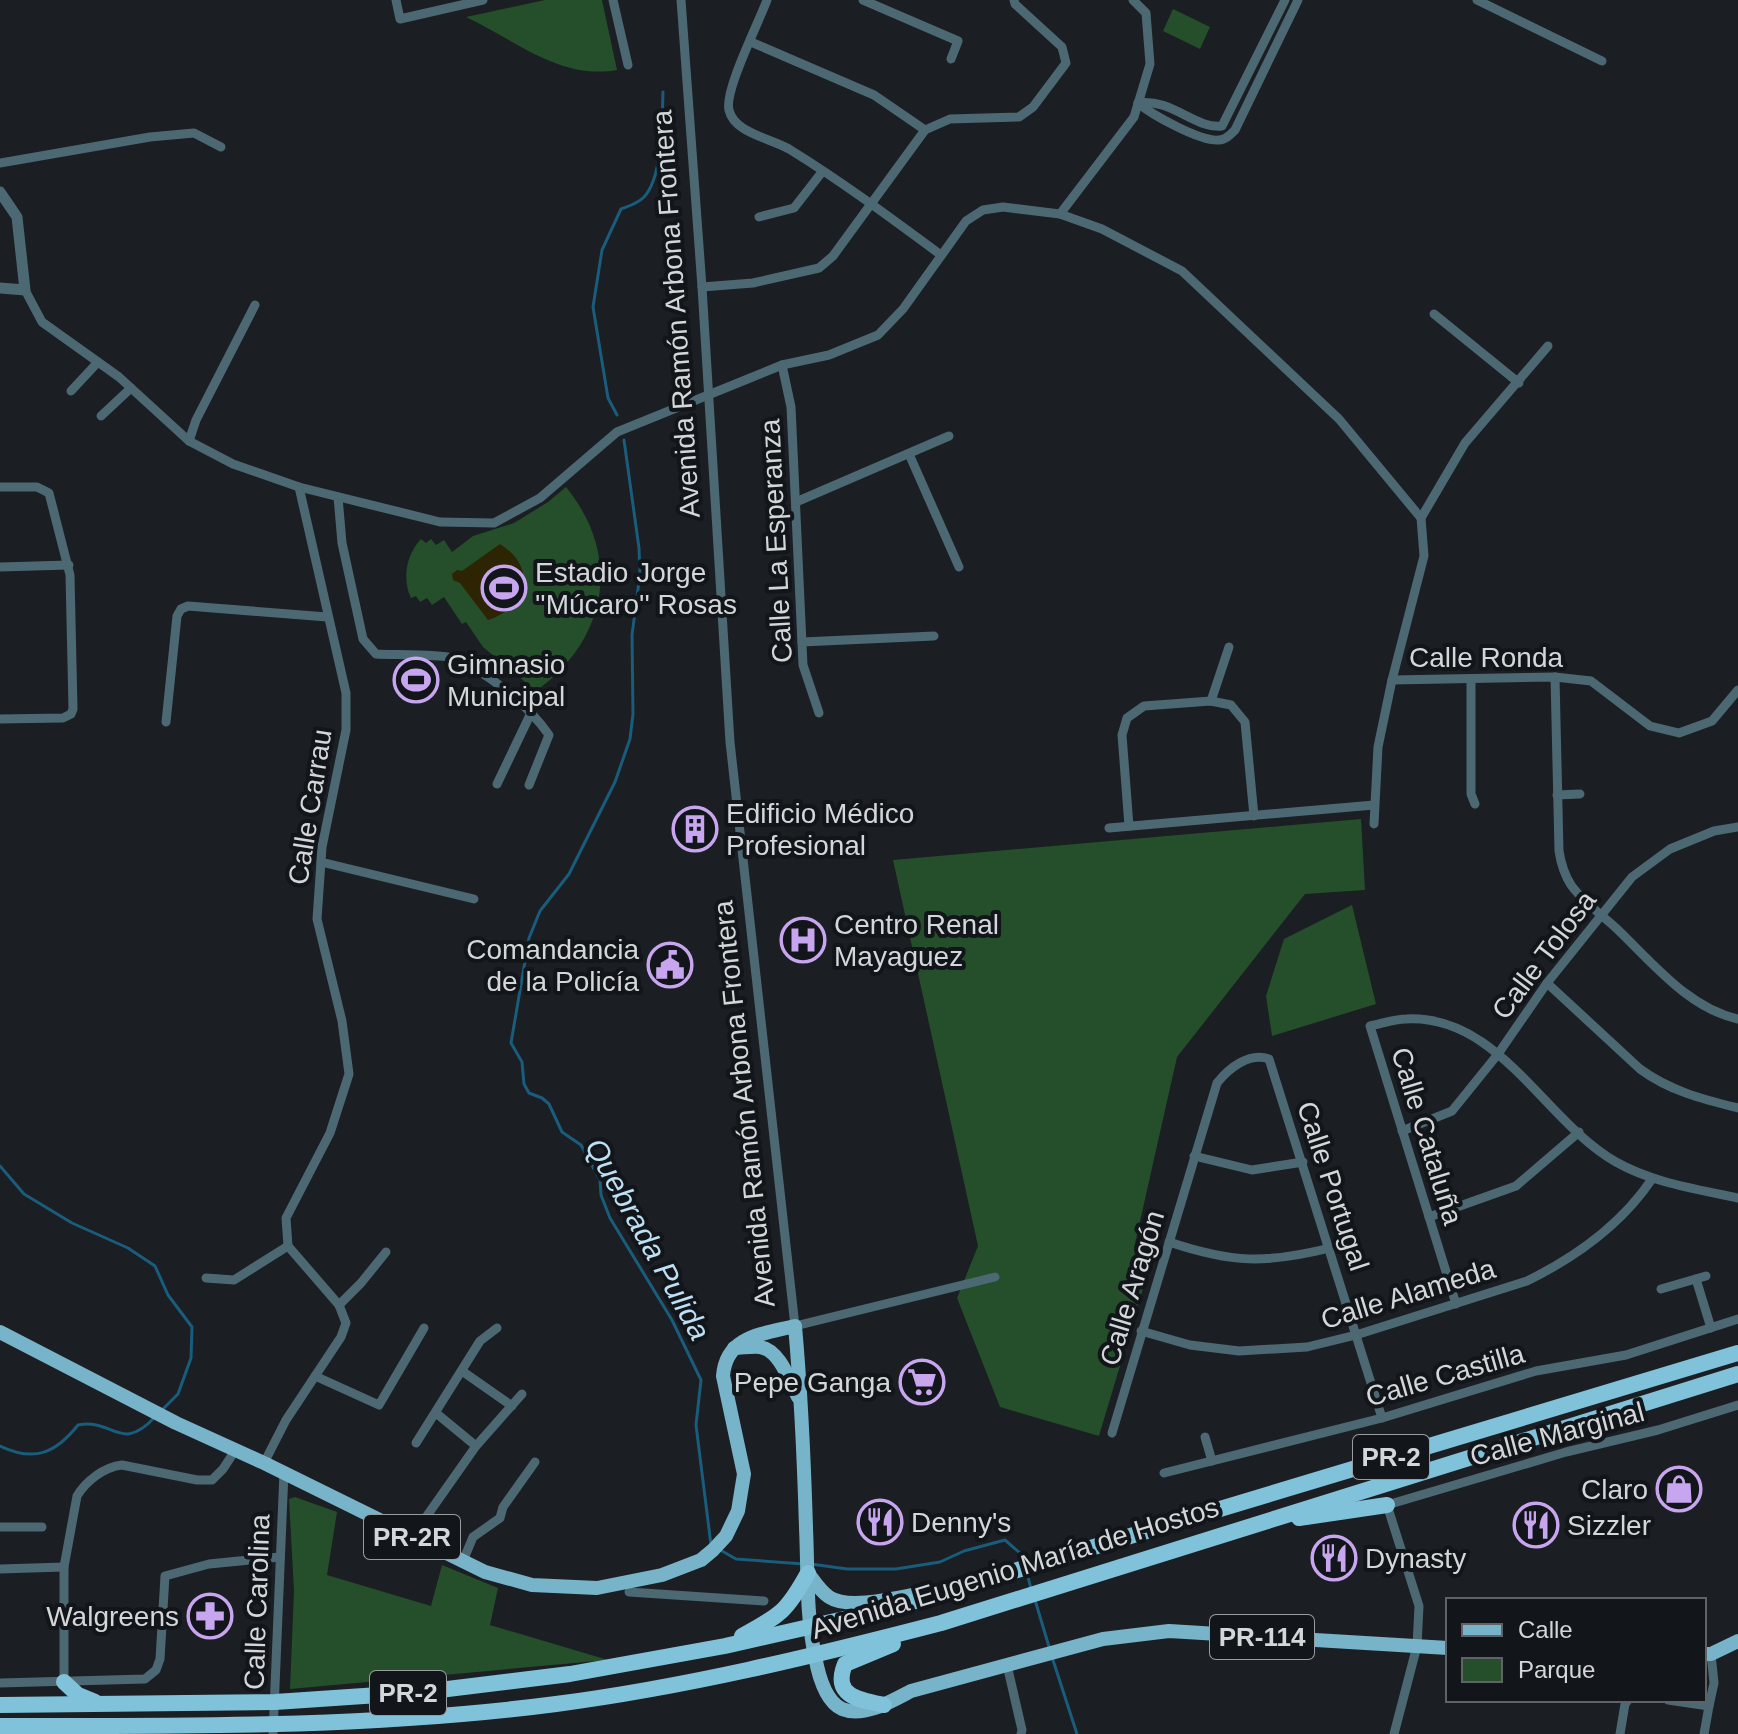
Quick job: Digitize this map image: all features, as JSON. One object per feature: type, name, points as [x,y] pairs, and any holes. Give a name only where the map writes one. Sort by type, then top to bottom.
[{"type":"highway","name":"Avenida Eugenio María de Hostos","points":[[0,1705],[275,1702],[423,1692],[508,1683],[725,1646],[888,1609],[1738,1353]]},
{"type":"highway","name":"Avenida Eugenio María de Hostos","points":[[0,1726],[274,1729],[412,1717],[557,1704],[814,1655],[941,1623],[1738,1374]]},
{"type":"highway","points":[[1246,1526],[1387,1505]]},
{"type":"highway","points":[[725,1646],[771,1620],[790,1605],[808,1572]]},
{"type":"highway","points":[[884,1705],[856,1699],[843,1687],[840,1676],[845,1664],[941,1623]]},
{"type":"highway","points":[[64,1682],[78,1695],[104,1705]]},
{"type":"main road","points":[[734,1348],[748,1338],[795,1326]]},
{"type":"main road","name":"Avenida Ramón Arbona Frontera","points":[[795,1326],[802,1404],[811,1628]]},
{"type":"main road","name":"PR-2R","points":[[0,1332],[176,1423],[284,1472],[485,1572],[532,1585],[597,1588],[662,1575],[701,1560],[726,1536],[738,1511],[744,1474],[723,1376],[724,1360],[734,1348]]},
{"type":"main road","points":[[734,1348],[761,1347],[769,1350],[778,1360],[802,1404]]},
{"type":"main road","points":[[808,1572],[830,1598],[838,1601],[876,1601],[954,1588]]},
{"type":"main road","name":"PR-114","points":[[811,1628],[814,1655],[830,1698],[841,1709],[858,1711],[884,1705],[911,1691],[1103,1639],[1169,1631],[1446,1648]]},
{"type":"main road","points":[[1707,1654],[1738,1641]]},
{"type":"street","points":[[396,0],[400,19],[476,1]]},
{"type":"street","points":[[613,0],[628,65]]},
{"type":"street","name":"Avenida Ramón Arbona Frontera","points":[[681,0],[730,742],[795,1326]]},
{"type":"street","points":[[767,0],[727,99],[731,118],[740,126],[787,148],[941,255]]},
{"type":"street","points":[[863,0],[880,3],[958,41],[951,59]]},
{"type":"street","points":[[702,287],[753,283],[819,268],[833,256],[925,130],[950,119],[1019,117],[1033,107],[1066,63],[1062,47],[1014,0]]},
{"type":"street","points":[[1060,214],[1134,117],[1150,64],[1146,13],[1133,0]]},
{"type":"street","points":[[1270,0],[1287,6]]},
{"type":"street","points":[[1138,103],[1155,100],[1215,126],[1226,122],[1287,6],[1298,0]]},
{"type":"street","points":[[1477,0],[1602,61]]},
{"type":"street","points":[[1138,103],[1149,113],[1204,138],[1219,140],[1235,130],[1287,6]]},
{"type":"street","points":[[751,42],[874,95],[925,130]]},
{"type":"street","points":[[1215,126],[1219,140]]},
{"type":"street","points":[[0,163],[150,137],[194,133],[221,147]]},
{"type":"street","points":[[759,217],[794,208],[822,172]]},
{"type":"street","points":[[0,192],[17,217],[25,290],[42,322],[131,388],[189,441],[233,464],[299,487],[440,522],[494,523],[540,498],[615,434],[782,365],[829,355],[878,335],[903,309],[966,221],[983,210],[1003,207],[1060,214],[1102,229],[1182,271],[1339,419],[1421,518]]},
{"type":"street","points":[[0,288],[25,290]]},
{"type":"street","points":[[189,441],[196,420],[255,305]]},
{"type":"street","points":[[1434,314],[1519,383]]},
{"type":"street","points":[[1374,824],[1378,747],[1424,556],[1421,518],[1465,443],[1548,346]]},
{"type":"street","points":[[71,391],[98,362]]},
{"type":"street","name":"Calle La Esperanza","points":[[782,365],[791,407],[805,676],[819,713]]},
{"type":"street","points":[[101,416],[131,388]]},
{"type":"street","points":[[796,502],[949,436]]},
{"type":"street","points":[[909,454],[959,567]]},
{"type":"street","points":[[0,487],[37,487],[49,493],[69,565],[71,714],[63,718],[0,719]]},
{"type":"street","name":"Calle Carrau","points":[[288,1246],[286,1218],[330,1133],[349,1074],[342,1021],[317,919],[321,862],[346,730],[346,693],[299,487]]},
{"type":"street","points":[[338,497],[342,543],[363,639],[376,654],[450,657],[521,702],[549,735],[529,785]]},
{"type":"street","points":[[0,567],[69,565]]},
{"type":"street","points":[[166,722],[177,616],[181,609],[188,606],[327,617]]},
{"type":"street","points":[[802,642],[934,636]]},
{"type":"street","points":[[1211,701],[1229,647]]},
{"type":"street","points":[[1555,677],[1561,864],[1574,889],[1689,996],[1706,1008],[1738,1019]]},
{"type":"street","name":"Calle Ronda","points":[[1392,680],[1555,677],[1591,681],[1650,726],[1679,733],[1712,721],[1738,690]]},
{"type":"street","points":[[1471,679],[1471,794],[1475,804]]},
{"type":"street","points":[[1129,826],[1122,735],[1127,718],[1144,706],[1211,701],[1231,705],[1245,722],[1254,816]]},
{"type":"street","points":[[497,784],[531,713]]},
{"type":"street","points":[[1557,795],[1580,794]]},
{"type":"street","points":[[1109,828],[1374,805]]},
{"type":"street","name":"Calle Tolosa","points":[[1402,1131],[1452,1111],[1498,1054],[1600,914],[1632,877],[1670,849],[1714,831],[1738,827]]},
{"type":"street","points":[[321,862],[474,899]]},
{"type":"street","points":[[1547,983],[1654,1079],[1694,1097],[1738,1108]]},
{"type":"street","name":"Calle Cataluña","points":[[1456,1304],[1370,1026],[1404,1019],[1435,1021],[1470,1033],[1498,1054]]},
{"type":"street","points":[[1498,1054],[1579,1132],[1614,1161],[1652,1179],[1738,1198]]},
{"type":"street","name":"Calle Aragón","points":[[1112,1433],[1217,1083],[1234,1065],[1260,1056],[1269,1059]]},
{"type":"street","name":"Calle Portugal","points":[[1269,1059],[1382,1418]]},
{"type":"street","points":[[1429,1217],[1516,1186],[1579,1132]]},
{"type":"street","points":[[1194,1156],[1252,1170],[1303,1162]]},
{"type":"street","name":"Calle Alameda","points":[[1141,1331],[1190,1345],[1239,1351],[1307,1347],[1356,1335],[1527,1281],[1568,1260],[1609,1228],[1639,1199],[1652,1179]]},
{"type":"street","points":[[1169,1242],[1215,1256],[1250,1260],[1292,1258],[1330,1248]]},
{"type":"street","points":[[206,1278],[234,1280],[288,1246],[339,1305],[346,1323],[341,1337],[286,1420],[264,1463]]},
{"type":"street","points":[[339,1305],[386,1252]]},
{"type":"street","points":[[795,1326],[995,1277]]},
{"type":"street","points":[[1661,1289],[1701,1278],[1711,1328]]},
{"type":"street","name":"Calle Castilla","points":[[1164,1473],[1382,1418],[1536,1371],[1626,1355],[1738,1319]]},
{"type":"street","points":[[315,1376],[379,1405],[424,1328]]},
{"type":"street","points":[[416,1443],[480,1341],[497,1328]]},
{"type":"street","points":[[462,1371],[512,1406]]},
{"type":"street","points":[[412,1537],[476,1446],[522,1394]]},
{"type":"street","name":"Calle Marginal","points":[[1387,1505],[1738,1405]]},
{"type":"street","points":[[436,1413],[476,1446]]},
{"type":"street","points":[[1205,1437],[1212,1461]]},
{"type":"street","points":[[64,1682],[64,1567],[77,1496],[89,1481],[115,1465],[212,1480],[236,1449]]},
{"type":"street","points":[[463,1561],[473,1537],[500,1518],[503,1507],[535,1462]]},
{"type":"street","name":"Calle Carolina","points":[[274,1729],[284,1472]]},
{"type":"street","points":[[1387,1505],[1419,1606],[1417,1646],[1394,1734]]},
{"type":"street","points":[[0,1527],[42,1527]]},
{"type":"street","points":[[0,1683],[145,1679],[156,1670],[160,1659],[165,1576],[209,1564],[280,1557]]},
{"type":"street","points":[[0,1569],[64,1567]]},
{"type":"street","points":[[662,1575],[663,1595]]},
{"type":"street","points":[[629,1592],[764,1601]]},
{"type":"street","points":[[1704,1734],[1714,1683],[1707,1654]]},
{"type":"street","points":[[1007,1665],[1021,1734]]},
{"type":"street","points":[[1620,1734],[1626,1702]]},
{"type":"street","points":[[1682,1702],[1709,1706]]},
{"type":"green space","points":[[545,0],[602,0],[617,70],[596,72],[557,64],[466,17]]},
{"type":"green space","points":[[1173,9],[1210,27],[1200,49],[1163,31]]},
{"type":"green space","name":"Estadio Jorge ''Múcaro'' Rosas","points":[[566,487],[584,514],[595,541],[600,569],[599,596],[592,622],[579,647],[560,670],[536,691],[483,647],[466,622],[462,624],[444,597],[432,605],[427,598],[420,602],[416,596],[411,598],[407,567],[421,539],[426,543],[431,539],[436,545],[444,540],[452,552],[473,536],[514,523]]},
{"type":"green space","points":[[1361,819],[1365,890],[1305,894],[1177,1057],[1134,1248],[1154,1252],[1099,1436],[1000,1407],[957,1298],[978,1246],[893,860]]},
{"type":"green space","points":[[1352,905],[1376,1004],[1272,1036],[1266,996],[1284,939]]},
{"type":"green space","points":[[295,1497],[337,1512],[327,1575],[431,1606],[442,1565],[498,1588],[490,1625],[608,1660],[290,1689],[294,1591],[289,1499]]},
{"type":"sand","points":[[500,544],[520,564],[523,586],[512,606],[488,620],[460,583],[453,580],[452,574],[462,571]]},
{"type":"waterway","name":"Quebrada Pulida","points":[[617,415],[608,398],[593,307],[602,250],[621,209],[644,197],[655,176],[663,92]]},
{"type":"waterway","name":"Quebrada Pulida","points":[[624,440],[640,574],[632,635],[633,714],[630,739],[615,782],[569,874],[540,911],[529,938],[511,1043],[522,1062],[524,1084],[529,1093],[549,1104],[562,1132],[581,1145],[600,1180],[601,1195],[610,1218],[672,1320],[701,1380],[696,1425],[711,1545]]},
{"type":"waterway","points":[[0,1166],[24,1194],[72,1223],[128,1248],[155,1266],[168,1295],[192,1327],[191,1358],[178,1394],[163,1409]]},
{"type":"waterway","points":[[0,1446],[23,1454],[34,1454],[52,1449],[78,1425],[90,1424],[125,1434],[143,1428],[155,1417]]},
{"type":"waterway","name":"Quebrada Pulida","points":[[811,1564],[847,1569],[896,1569],[940,1562],[964,1551],[1005,1540],[1021,1554],[1023,1562]]},
{"type":"waterway","name":"Quebrada Pulida","points":[[722,1551],[736,1559],[804,1564]]},
{"type":"waterway","name":"Quebrada Pulida","points":[[1027,1573],[1031,1589]]},
{"type":"waterway","name":"Quebrada Pulida","points":[[1035,1600],[1050,1650]]},
{"type":"waterway","name":"Quebrada Pulida","points":[[1052,1657],[1077,1734]]},
{"type":"place","name":"Estadio Jorge ''Múcaro'' Rosas","points":[[504,588]]},
{"type":"place","name":"Gimnasio Municipal","points":[[416,680]]},
{"type":"place","name":"Edificio Médico Profesional","points":[[695,829]]},
{"type":"place","name":"Centro Renal Mayaguez","points":[[803,940]]},
{"type":"place","name":"Comandancia de la Policía","points":[[670,965]]},
{"type":"place","name":"Pepe Ganga","points":[[922,1382]]},
{"type":"place","name":"Claro","points":[[1679,1489]]},
{"type":"place","name":"Denny's","points":[[880,1522]]},
{"type":"place","name":"Sizzler","points":[[1536,1525]]},
{"type":"place","name":"Dynasty","points":[[1334,1558]]},
{"type":"place","name":"Walgreens","points":[[210,1616]]}]
